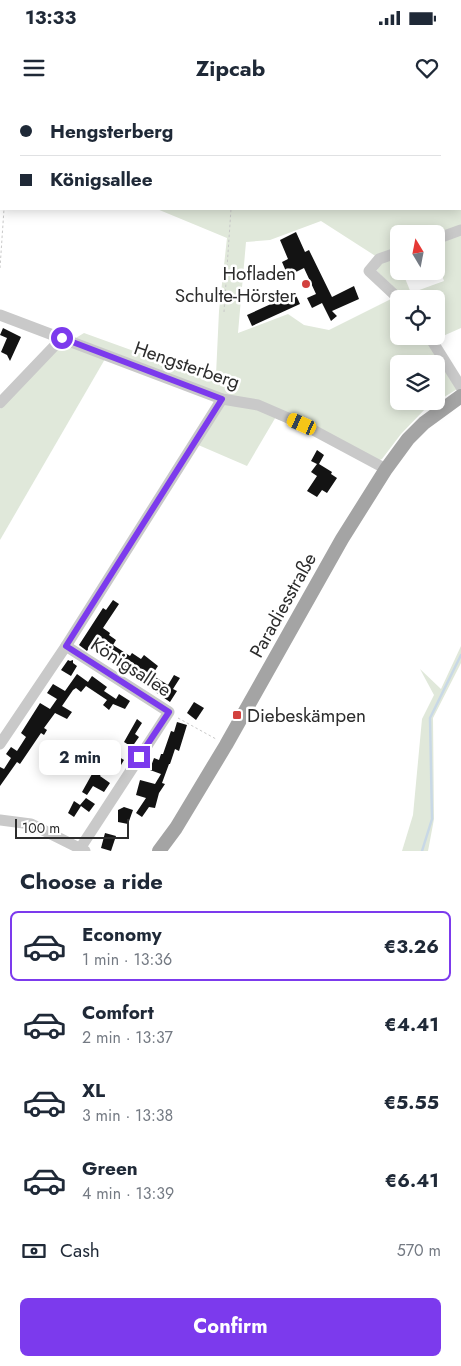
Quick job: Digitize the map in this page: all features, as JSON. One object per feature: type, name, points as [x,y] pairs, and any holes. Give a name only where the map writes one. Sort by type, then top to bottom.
[{"type":"main road","name":"Paradiesstraße","points":[[159,851],[176,828],[226,745],[342,539],[386,469],[408,439],[424,423],[461,396]]},
{"type":"street","points":[[445,235],[461,230]]},
{"type":"street","points":[[390,255],[379,259],[369,271],[390,291]]},
{"type":"street","name":"Hengsterberg","points":[[0,315],[222,399],[258,405],[302,424],[386,469]]},
{"type":"street","points":[[0,403],[62,338]]},
{"type":"street","points":[[435,345],[461,387]]},
{"type":"street","points":[[0,744],[66,646],[222,399]]},
{"type":"street","name":"Königsallee","points":[[66,646],[169,712],[83,849]]},
{"type":"street","points":[[0,820],[31,824],[83,849]]},
{"type":"path","points":[[0,268],[4,210]]},
{"type":"path","points":[[224,312],[231,210]]},
{"type":"path","points":[[169,712],[226,745]]},
{"type":"shaded area","points":[[159,210],[461,210],[461,226],[445,231],[445,225],[390,225],[390,252],[377,257],[321,221],[270,240],[246,242],[238,333],[288,314],[304,325],[329,330],[390,300],[390,345],[432,345],[438,355],[390,355],[390,410],[424,410],[401,434],[382,459],[377,461],[221,395],[74,339],[84,333],[167,363],[216,375],[219,311],[227,238]]},
{"type":"shaded area","points":[[461,233],[461,328],[445,335],[445,290],[419,290],[445,280],[445,238]]},
{"type":"shaded area","points":[[390,258],[390,280],[406,280],[410,290],[397,290],[377,271],[379,265]]},
{"type":"shaded area","points":[[63,342],[105,359],[0,540],[0,409]]},
{"type":"shaded area","points":[[445,366],[459,388],[445,396]]},
{"type":"shaded area","points":[[223,401],[277,415],[247,466],[196,444]]},
{"type":"shaded area","points":[[461,646],[461,663],[433,718],[434,819],[428,851],[402,851],[413,815],[422,719],[434,695],[420,669],[441,689]]},
{"type":"building","points":[[296,232],[305,252],[309,250],[332,297],[354,286],[359,299],[332,311],[337,316],[331,321],[322,303],[312,308],[307,298],[316,294],[304,268],[288,276],[282,262],[288,259],[280,240]]},
{"type":"building","points":[[295,293],[300,304],[252,326],[247,315]]},
{"type":"building","points":[[3,328],[21,337],[10,361],[7,355],[1,352],[7,338],[0,335]]},
{"type":"building","points":[[317,450],[324,455],[319,464],[332,472],[331,474],[337,478],[327,493],[322,490],[317,497],[307,491],[317,476],[311,472],[317,464],[311,461]]},
{"type":"building","points":[[113,600],[119,604],[103,628],[116,640],[113,645],[130,656],[132,653],[141,659],[144,655],[158,666],[152,675],[168,685],[174,675],[180,678],[173,689],[177,691],[170,702],[142,683],[148,674],[138,667],[130,675],[104,658],[112,645],[97,635],[87,651],[79,645],[103,608],[106,610]]},
{"type":"building","points":[[68,660],[73,660],[73,663],[77,666],[71,676],[61,670]]},
{"type":"building","points":[[77,674],[88,682],[92,676],[107,687],[104,691],[116,699],[119,694],[130,701],[125,709],[113,704],[109,710],[103,705],[107,700],[86,686],[81,692],[76,688],[62,706],[72,712],[67,719],[55,713],[44,728],[47,730],[44,735],[41,733],[20,764],[17,762],[0,786],[0,767],[4,769],[11,758],[6,754],[11,747],[17,751],[26,737],[21,733],[40,703],[50,709],[57,699],[47,693],[53,684],[65,691]]},
{"type":"building","points":[[194,702],[204,708],[196,720],[187,713]]},
{"type":"building","points":[[137,719],[142,723],[135,734],[139,737],[132,747],[124,742]]},
{"type":"building","points":[[177,722],[187,725],[179,751],[175,749],[162,783],[165,784],[159,793],[155,808],[149,807],[142,817],[136,813],[146,798],[136,795],[140,780],[155,784],[161,774],[150,769],[154,758],[159,760],[161,754],[163,754],[171,731],[174,732]]},
{"type":"building","points":[[114,754],[124,760],[118,770],[108,763]]},
{"type":"building","points":[[97,765],[104,769],[100,776],[110,783],[104,792],[93,786],[87,795],[82,792]]},
{"type":"building","points":[[86,798],[95,804],[89,812],[81,806],[74,817],[68,813],[74,801],[80,805]]},
{"type":"building","points":[[124,807],[133,810],[128,824],[118,822],[118,810]]},
{"type":"building","points":[[105,833],[116,836],[111,851],[101,848]]},
{"type":"waterway","points":[[422,851],[432,819],[430,718],[461,655]]},
{"type":"place","name":"Hofladen Schulte-Hörster","points":[[306,284]]},
{"type":"place","name":"Diebeskämpen","points":[[237,715]]},
{"type":"route","points":[[62,338],[222,399],[66,646],[169,712],[139,757]]}]
